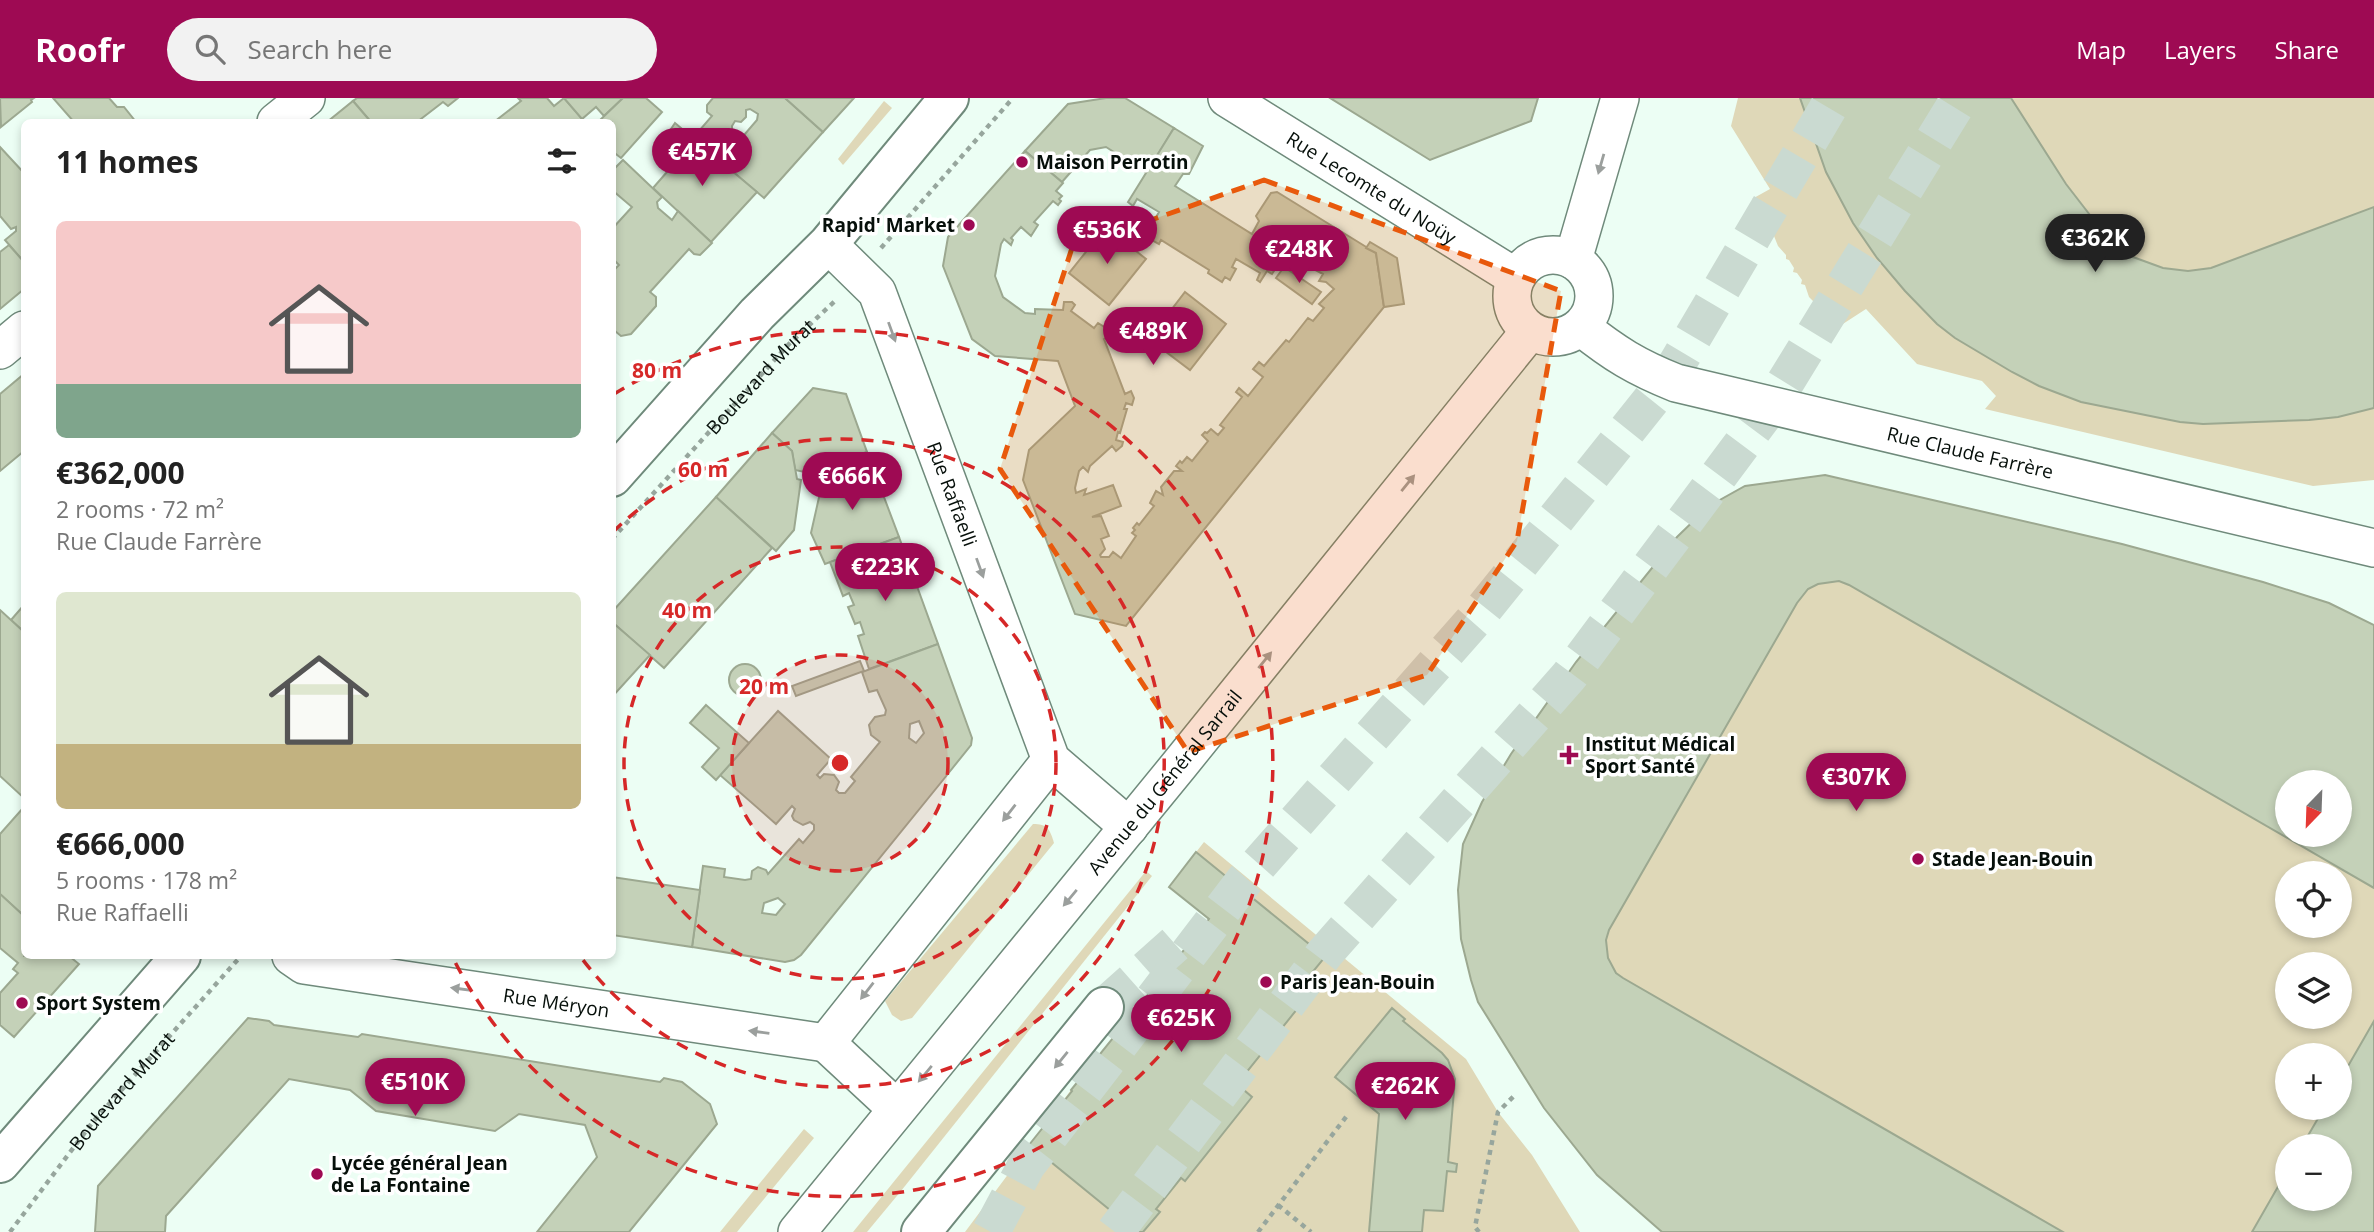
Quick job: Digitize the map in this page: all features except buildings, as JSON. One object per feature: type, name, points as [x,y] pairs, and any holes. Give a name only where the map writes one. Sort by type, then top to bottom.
[{"type":"main road","points":[[616,473],[757,314],[828,244],[949,98]]},
{"type":"main road","points":[[0,1163],[178,959]]},
{"type":"main road","points":[[921,1232],[1104,1007]]},
{"type":"street","points":[[280,119],[306,98]]},
{"type":"street","name":"Rue Lecomte du Noüy","points":[[1227,98],[1516,277]]},
{"type":"street","points":[[1573,260],[1620,98]]},
{"type":"street","name":"Rue Raffaelli","points":[[828,244],[877,292],[1051,760]]},
{"type":"street","points":[[1546,255],[1560,255],[1573,260],[1583,267],[1594,291],[1594,304],[1589,317],[1572,333],[1550,338],[1530,331],[1514,313],[1511,289],[1516,277],[1523,267],[1546,255]]},
{"type":"street","name":"Rue Claude Farrère","points":[[1581,327],[1614,353],[1641,369],[1676,383],[2374,548]]},
{"type":"street","name":"Avenue du Général Sarrail","points":[[797,1232],[1530,331]]},
{"type":"street","points":[[0,351],[21,333]]},
{"type":"street","points":[[897,1109],[826,1043],[1051,760],[1129,827]]},
{"type":"street","name":"Rue Méryon","points":[[295,959],[304,965],[826,1043]]},
{"type":"path","points":[[878,252],[1013,98]]},
{"type":"path","name":"Boulevard Murat","points":[[616,535],[789,344],[828,309]]},
{"type":"path","name":"Boulevard Murat","points":[[10,1232],[92,1123],[238,959]]},
{"type":"path","points":[[1479,1232],[1475,1227],[1498,1112],[1514,1096]]},
{"type":"path","points":[[1258,1232],[1349,1113]]},
{"type":"path","points":[[1278,1205],[1311,1232]]},
{"type":"highlighted area","points":[[1264,180],[1561,291],[1517,541],[1427,675],[1188,752],[1000,469],[1072,248]]},
{"type":"shaded area","points":[[1738,98],[2374,98],[2374,480],[2313,486],[1985,409],[1996,396],[1982,381],[1917,364],[1866,309],[1832,331],[1820,310],[1816,309],[1817,305],[1809,297],[1805,285],[1801,284],[1802,280],[1793,272],[1794,268],[1774,236],[1770,235],[1769,227],[1763,222],[1752,199],[1770,189],[1731,126]]},
{"type":"shaded area","points":[[884,101],[892,108],[843,165],[838,159]]},
{"type":"shaded area","name":"Stade Jean-Bouin","points":[[1825,475],[2122,544],[2263,582],[2329,603],[2374,625],[2374,1232],[1662,1232],[1597,1175],[1544,1108],[1478,1002],[1461,939],[1458,890],[1463,844],[1482,802],[1511,754],[1576,662],[1677,537],[1709,506],[1745,486]]},
{"type":"shaded area","points":[[1033,824],[1047,828],[1054,843],[912,1018],[901,1021],[892,1015],[885,1001]]},
{"type":"shaded area","name":"Paris Jean-Bouin","points":[[1204,842],[1466,1059],[1498,1112],[1532,1155],[1580,1232],[965,1232],[1071,1090],[1209,920],[1169,887]]},
{"type":"shaded area","points":[[1146,871],[1152,876],[901,1191],[867,1232],[853,1232]]},
{"type":"shaded area","points":[[804,1129],[814,1138],[737,1232],[720,1232]]},
{"type":"tunnel","points":[[991,1232],[1026,1166],[1244,881],[1482,611],[1668,379],[1834,98]]},
{"type":"tunnel","points":[[1115,1232],[1325,953],[1569,676],[1772,404],[1960,98]]},
{"type":"tunnel","points":[[1104,1007],[1175,944]]},
{"type":"place","name":"Maison Perrotin","points":[[1022,162]]},
{"type":"place","name":"Rapid' Market","points":[[969,225]]},
{"type":"place","name":"Institut Médical Sport Santé","points":[[1569,755]]},
{"type":"place","name":"Stade Jean-Bouin","points":[[1918,859]]},
{"type":"place","name":"Paris Jean-Bouin","points":[[1266,982]]},
{"type":"place","name":"Sport System","points":[[22,1003]]},
{"type":"place","name":"Lycée général Jean de La Fontaine","points":[[317,1174]]}]
